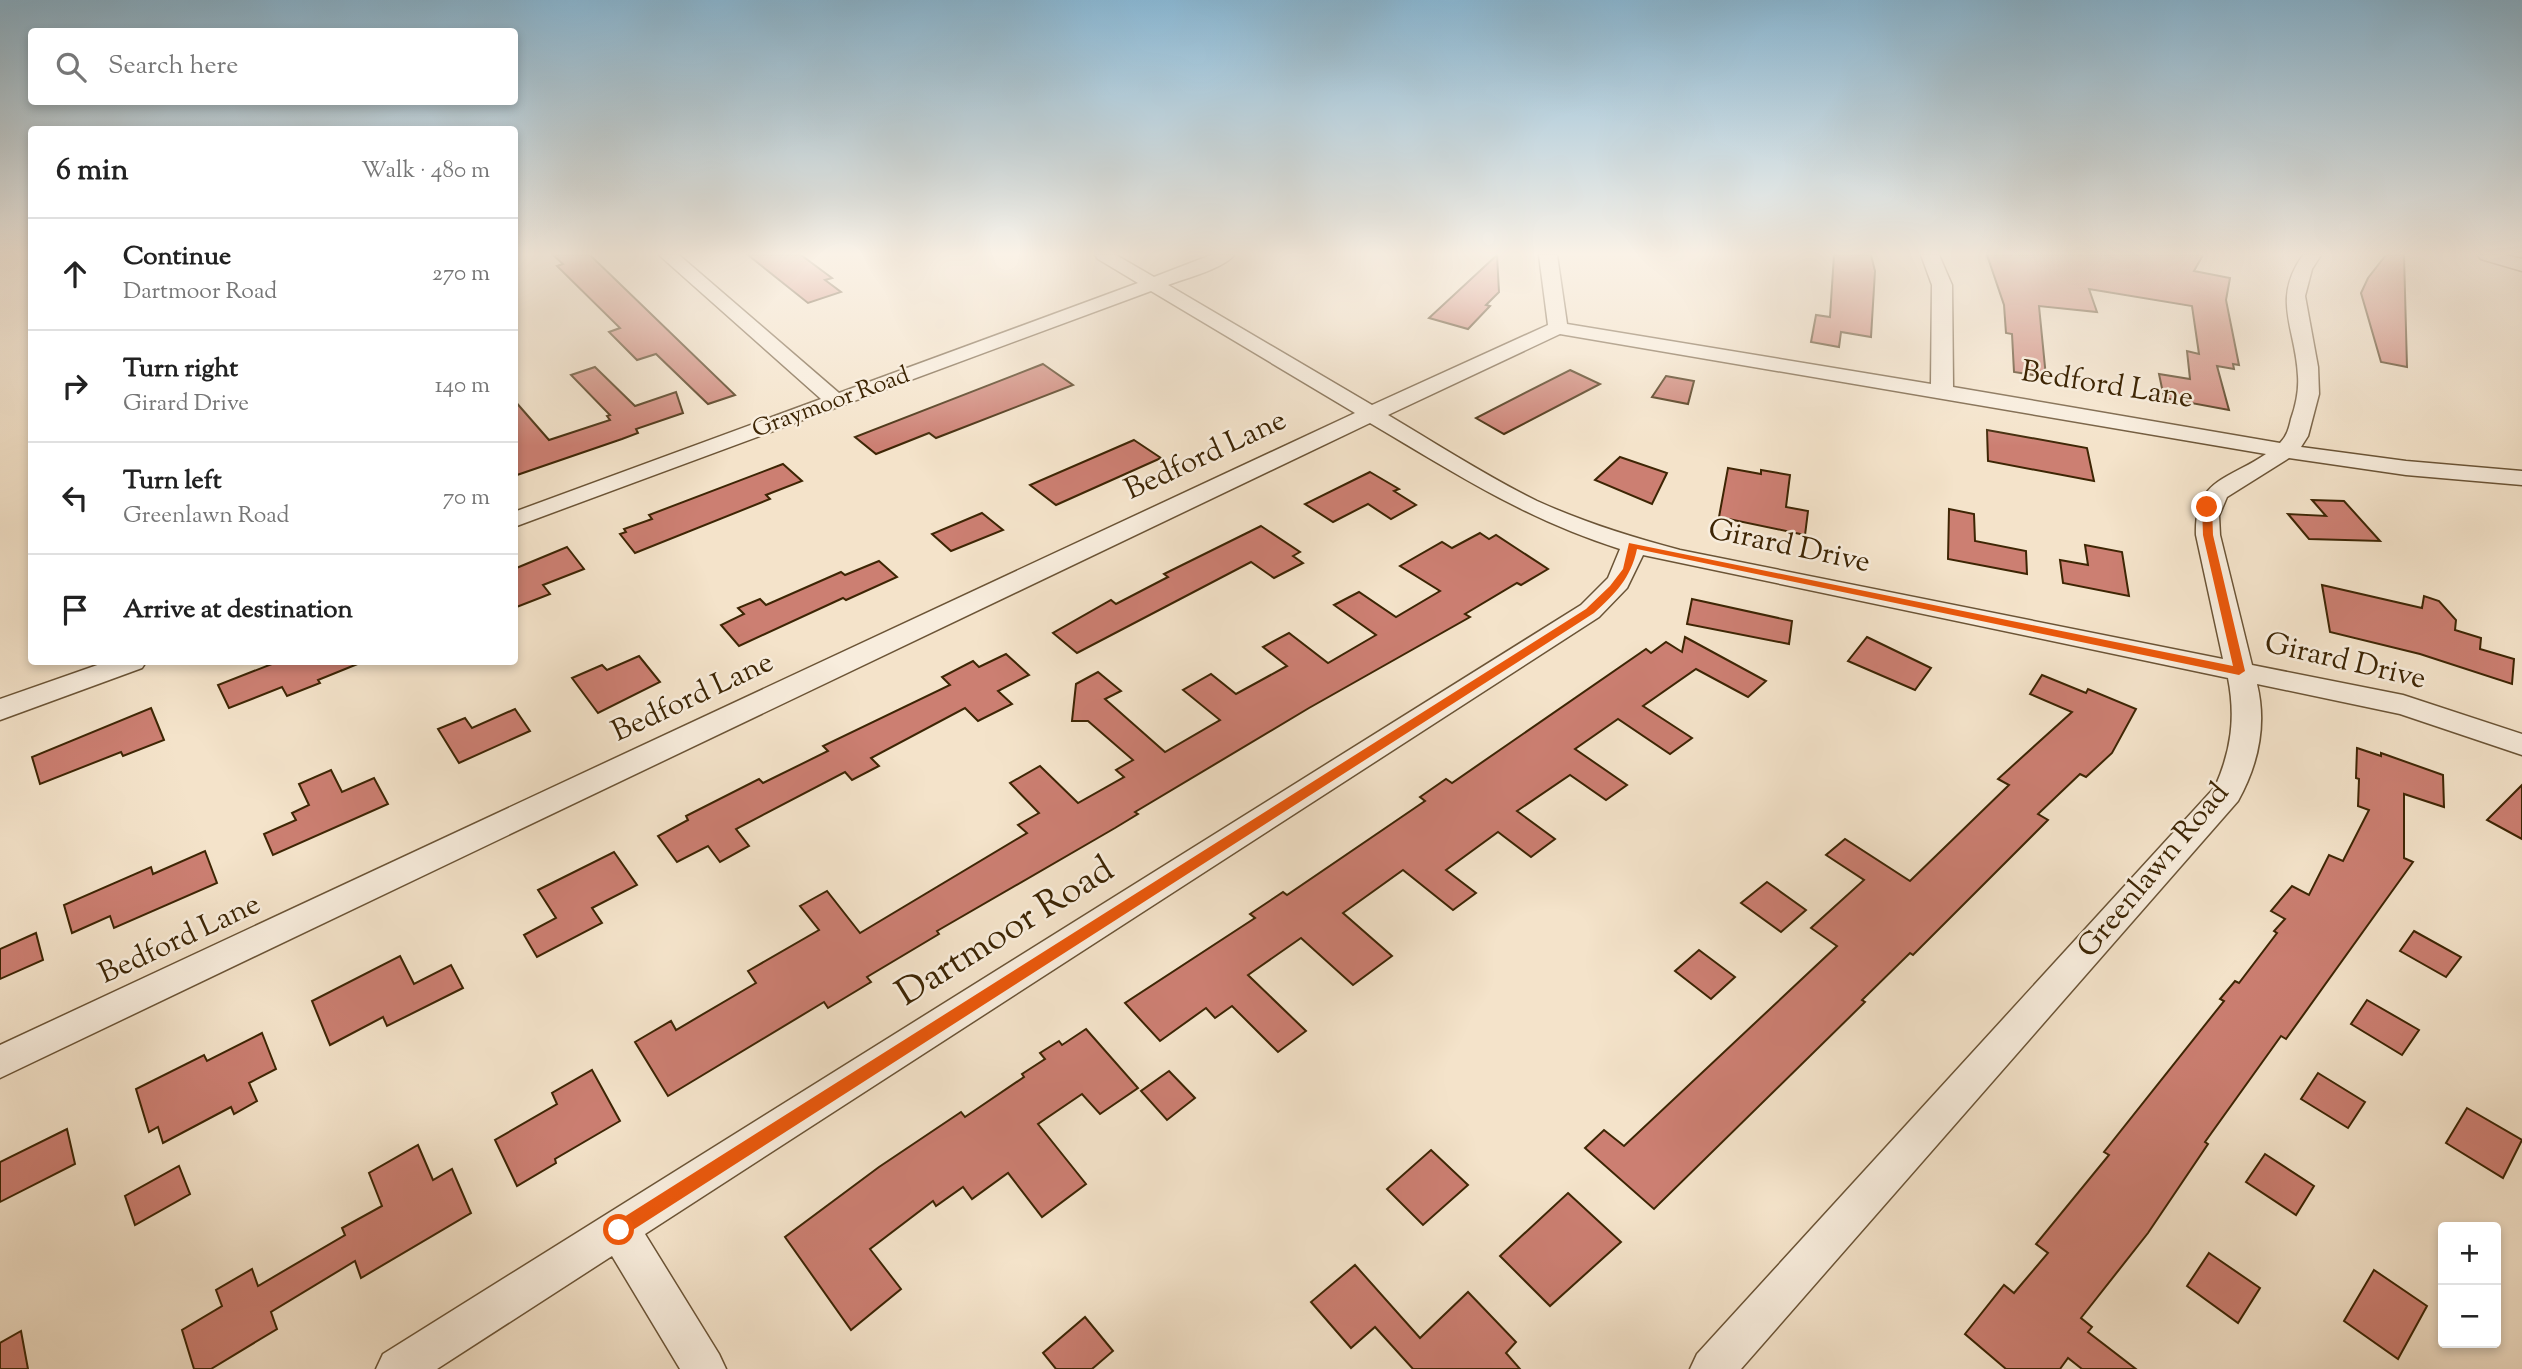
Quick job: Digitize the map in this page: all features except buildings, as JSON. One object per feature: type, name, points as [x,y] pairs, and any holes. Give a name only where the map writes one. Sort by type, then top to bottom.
[{"type":"street","points":[[742,319],[836,401]]},
{"type":"street","name":"Graymoor Road","points":[[518,519],[1058,319]]},
{"type":"street","name":"Girard Drive","points":[[1212,319],[1547,516],[1589,533],[1677,557],[2403,705],[2468,725],[2522,746]]},
{"type":"street","points":[[1557,319],[1558,328]]},
{"type":"street","points":[[1942,319],[1942,392]]},
{"type":"street","name":"Greenlawn Road","points":[[1712,1369],[2227,793],[2242,760],[2248,716],[2208,535],[2207,507],[2211,498],[2222,488],[2269,464],[2295,441],[2309,396],[2308,368],[2296,319]]},
{"type":"street","name":"Bedford Lane","points":[[0,1062],[1558,328],[2215,437],[2283,452],[2412,470],[2522,478]]},
{"type":"street","name":"Dartmoor Road","points":[[398,1369],[1590,611],[1614,589],[1628,569],[1633,545]]},
{"type":"street","points":[[0,710],[124,665]]},
{"type":"street","points":[[619,1230],[704,1369]]},
{"type":"route","points":[[619,1230],[1590,611],[1614,589],[1628,569],[1633,545],[1677,557],[2239,671],[2208,535],[2205,518],[2207,507]]}]
